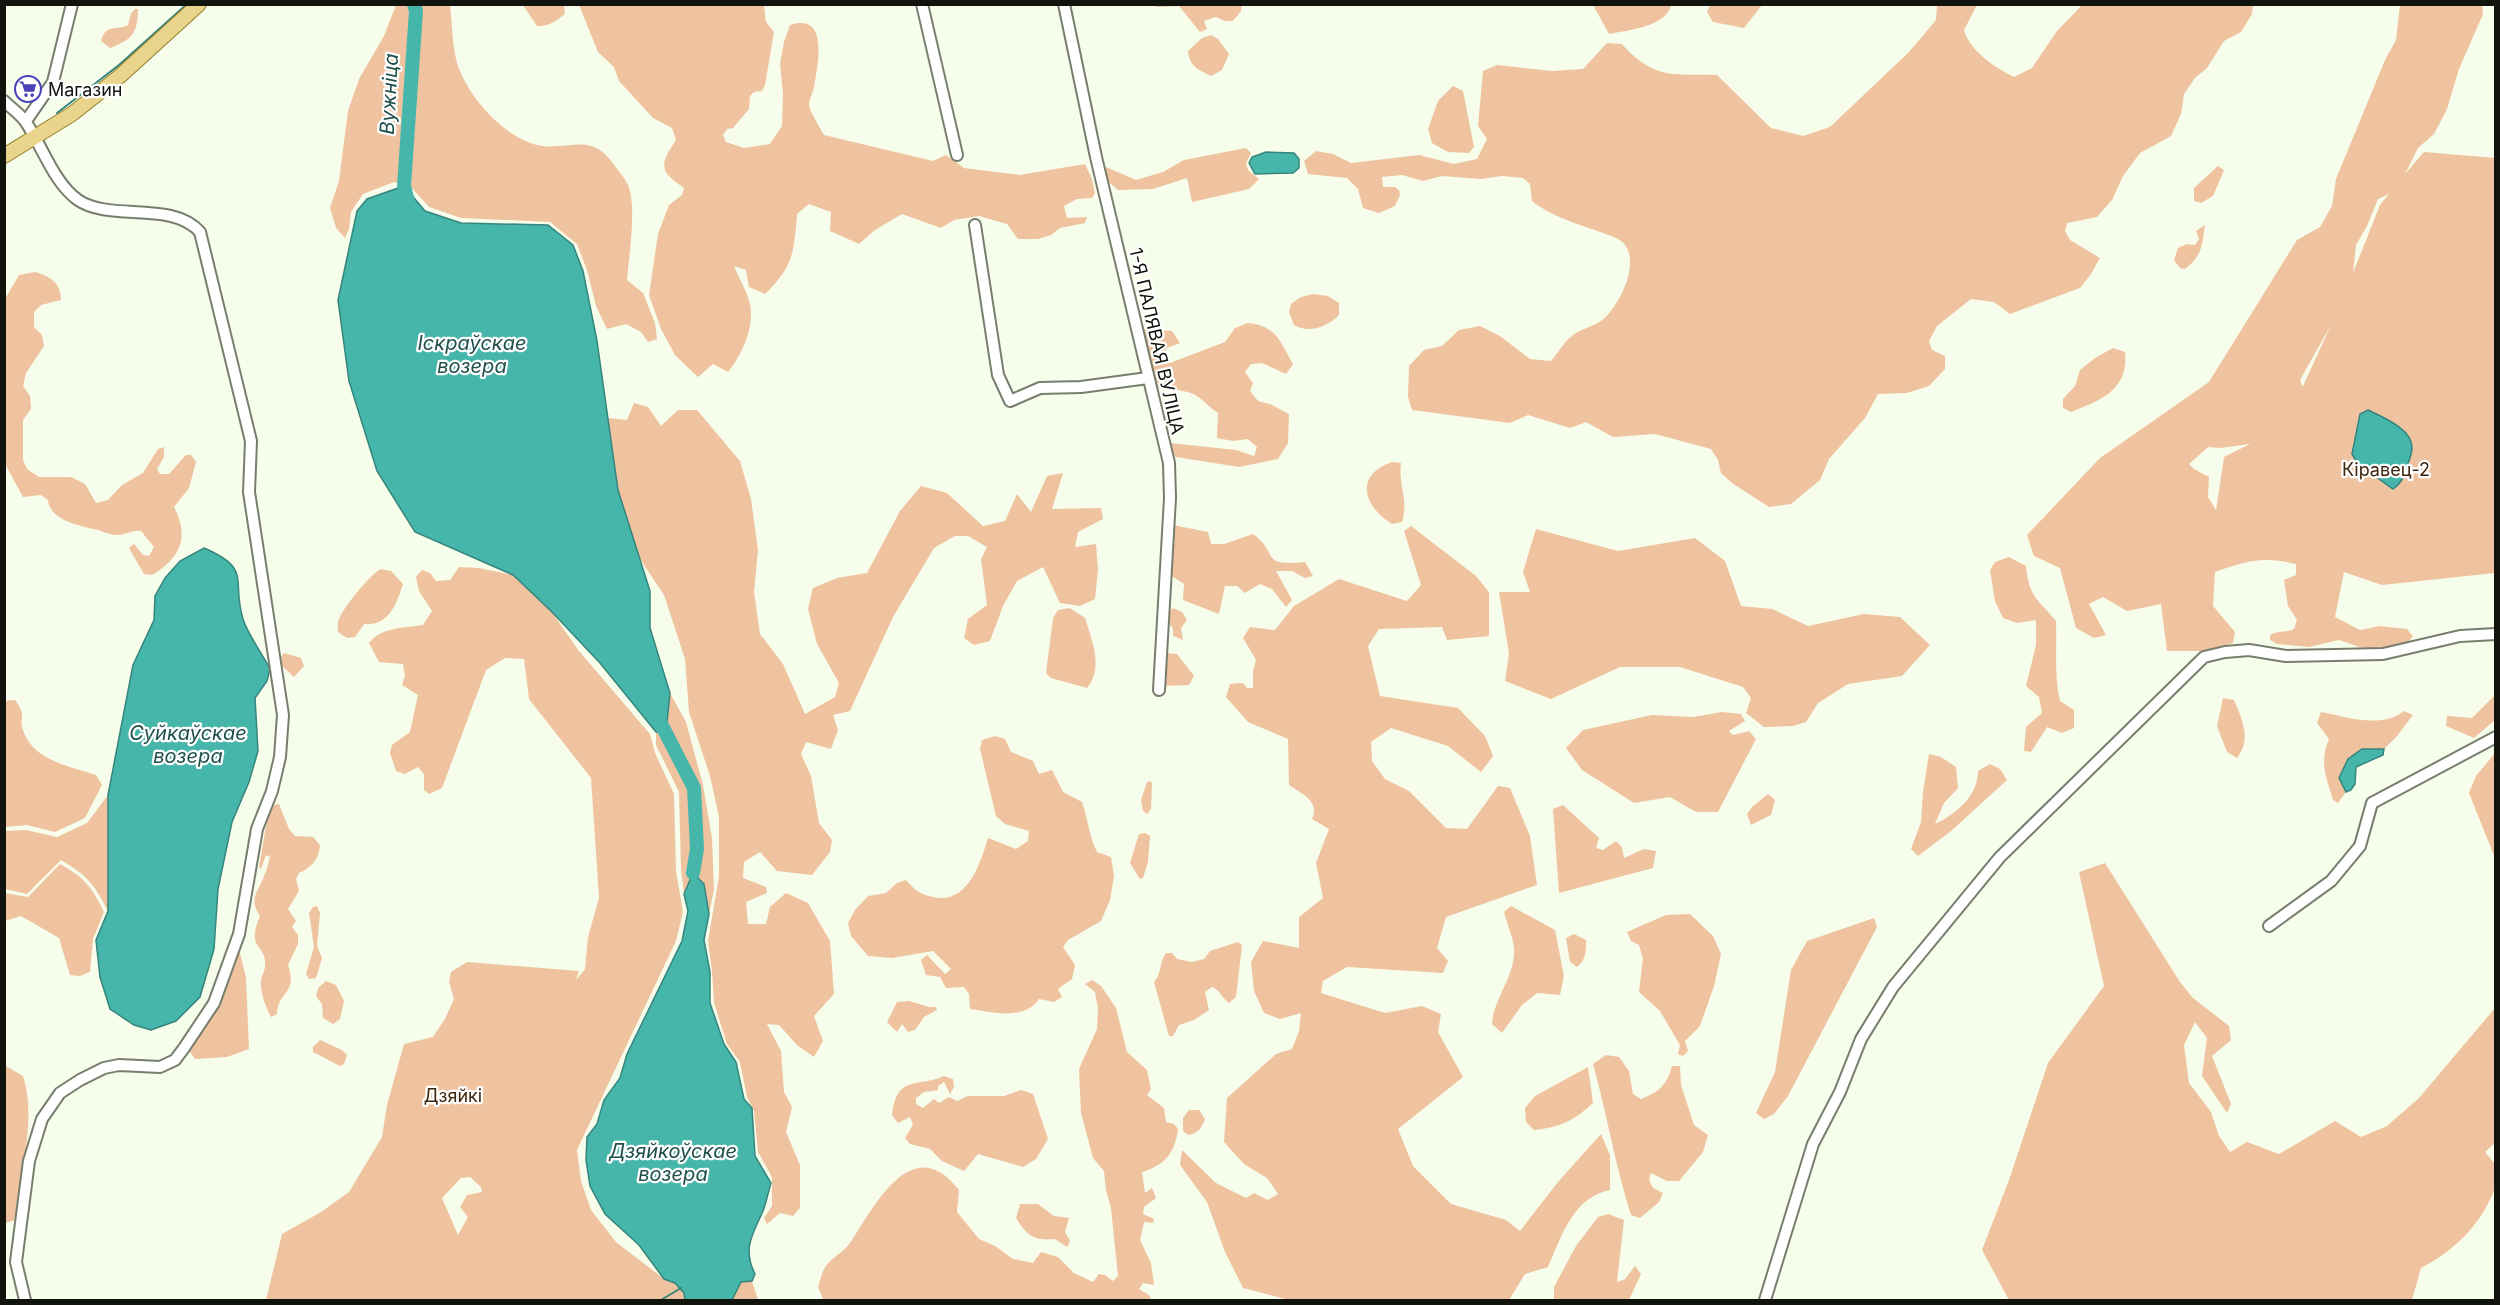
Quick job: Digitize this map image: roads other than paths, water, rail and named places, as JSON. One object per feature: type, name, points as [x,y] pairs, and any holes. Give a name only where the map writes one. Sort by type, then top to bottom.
[{"type":"main road","points":[[4,156],[72,114],[120,76],[199,4]]},
{"type":"street","points":[[26,121],[53,82],[72,4]]},
{"type":"street","points":[[922,4],[957,155]]},
{"type":"street","name":"1-Я ПАЛЯВАЯ ВУЛІЦА","points":[[1064,4],[1096,157],[1169,463],[1169,509],[1159,690]]},
{"type":"street","points":[[4,101],[26,121],[51,167],[69,192],[80,201],[118,210],[174,216],[192,223],[200,232],[251,441],[249,492],[270,617],[283,715],[280,757],[272,791],[257,829],[239,934],[214,1003],[175,1060],[160,1067],[119,1065],[104,1068],[60,1093],[42,1119],[29,1161],[16,1262],[25,1300]]},
{"type":"street","points":[[975,225],[998,375],[1010,401],[1040,388],[1081,387],[1148,378]]},
{"type":"street","points":[[1765,1300],[1813,1144],[1840,1092],[1861,1039],[1893,987],[2000,857],[2205,657],[2249,650],[2286,656],[2383,654],[2460,636],[2496,634]]},
{"type":"street","points":[[2269,926],[2331,881],[2360,846],[2372,803],[2496,737]]},
{"type":"water","points":[[1266,152],[1294,153],[1299,159],[1299,168],[1293,173],[1255,174],[1249,163],[1252,157]]},
{"type":"water","name":"Іскраўскае возера","points":[[404,186],[425,211],[461,223],[548,225],[573,245],[583,271],[597,341],[618,490],[650,591],[650,628],[670,693],[666,732],[656,732],[600,663],[513,575],[415,532],[377,471],[349,381],[338,300],[357,211],[367,199]]},
{"type":"water","points":[[2368,410],[2396,424],[2411,441],[2412,453],[2405,473],[2401,482],[2393,489],[2358,464],[2352,454],[2360,414]]},
{"type":"water","name":"Суйкаўскае возера","points":[[204,548],[219,555],[235,569],[243,619],[270,669],[267,681],[255,698],[258,751],[249,782],[232,822],[218,889],[214,949],[200,997],[176,1021],[151,1030],[134,1025],[110,1009],[100,977],[96,940],[108,911],[108,795],[133,665],[154,620],[155,596],[165,578],[180,561]]},
{"type":"water","points":[[2362,749],[2384,749],[2383,755],[2356,767],[2355,784],[2351,790],[2346,792],[2339,778],[2348,759]]},
{"type":"water","name":"Дзяйкоўскае возера","points":[[693,873],[704,884],[709,914],[704,940],[710,972],[710,1003],[724,1044],[736,1062],[744,1099],[752,1108],[755,1156],[771,1183],[763,1211],[750,1241],[749,1256],[755,1274],[752,1281],[741,1282],[732,1300],[685,1300],[684,1293],[675,1283],[664,1279],[639,1245],[605,1214],[590,1186],[586,1160],[587,1137],[597,1124],[604,1100],[620,1078],[627,1054],[682,941],[688,911],[684,894]]},
{"type":"waterway","points":[[57,113],[119,65],[187,4]]},
{"type":"waterway","name":"Вужніца","points":[[408,201],[404,186],[416,11],[414,4]]},
{"type":"waterway","name":"Вужніца","points":[[657,716],[694,788],[697,849],[693,873]]},
{"type":"waterway","points":[[661,1300],[681,1288]]},
{"type":"place","name":"Магазин","points":[[28,89]]},
{"type":"park label","name":"Кіравец-2","points":[[2386,469]]},
{"type":"park label","name":"Дзяйкі","points":[[453,1095]]}]
